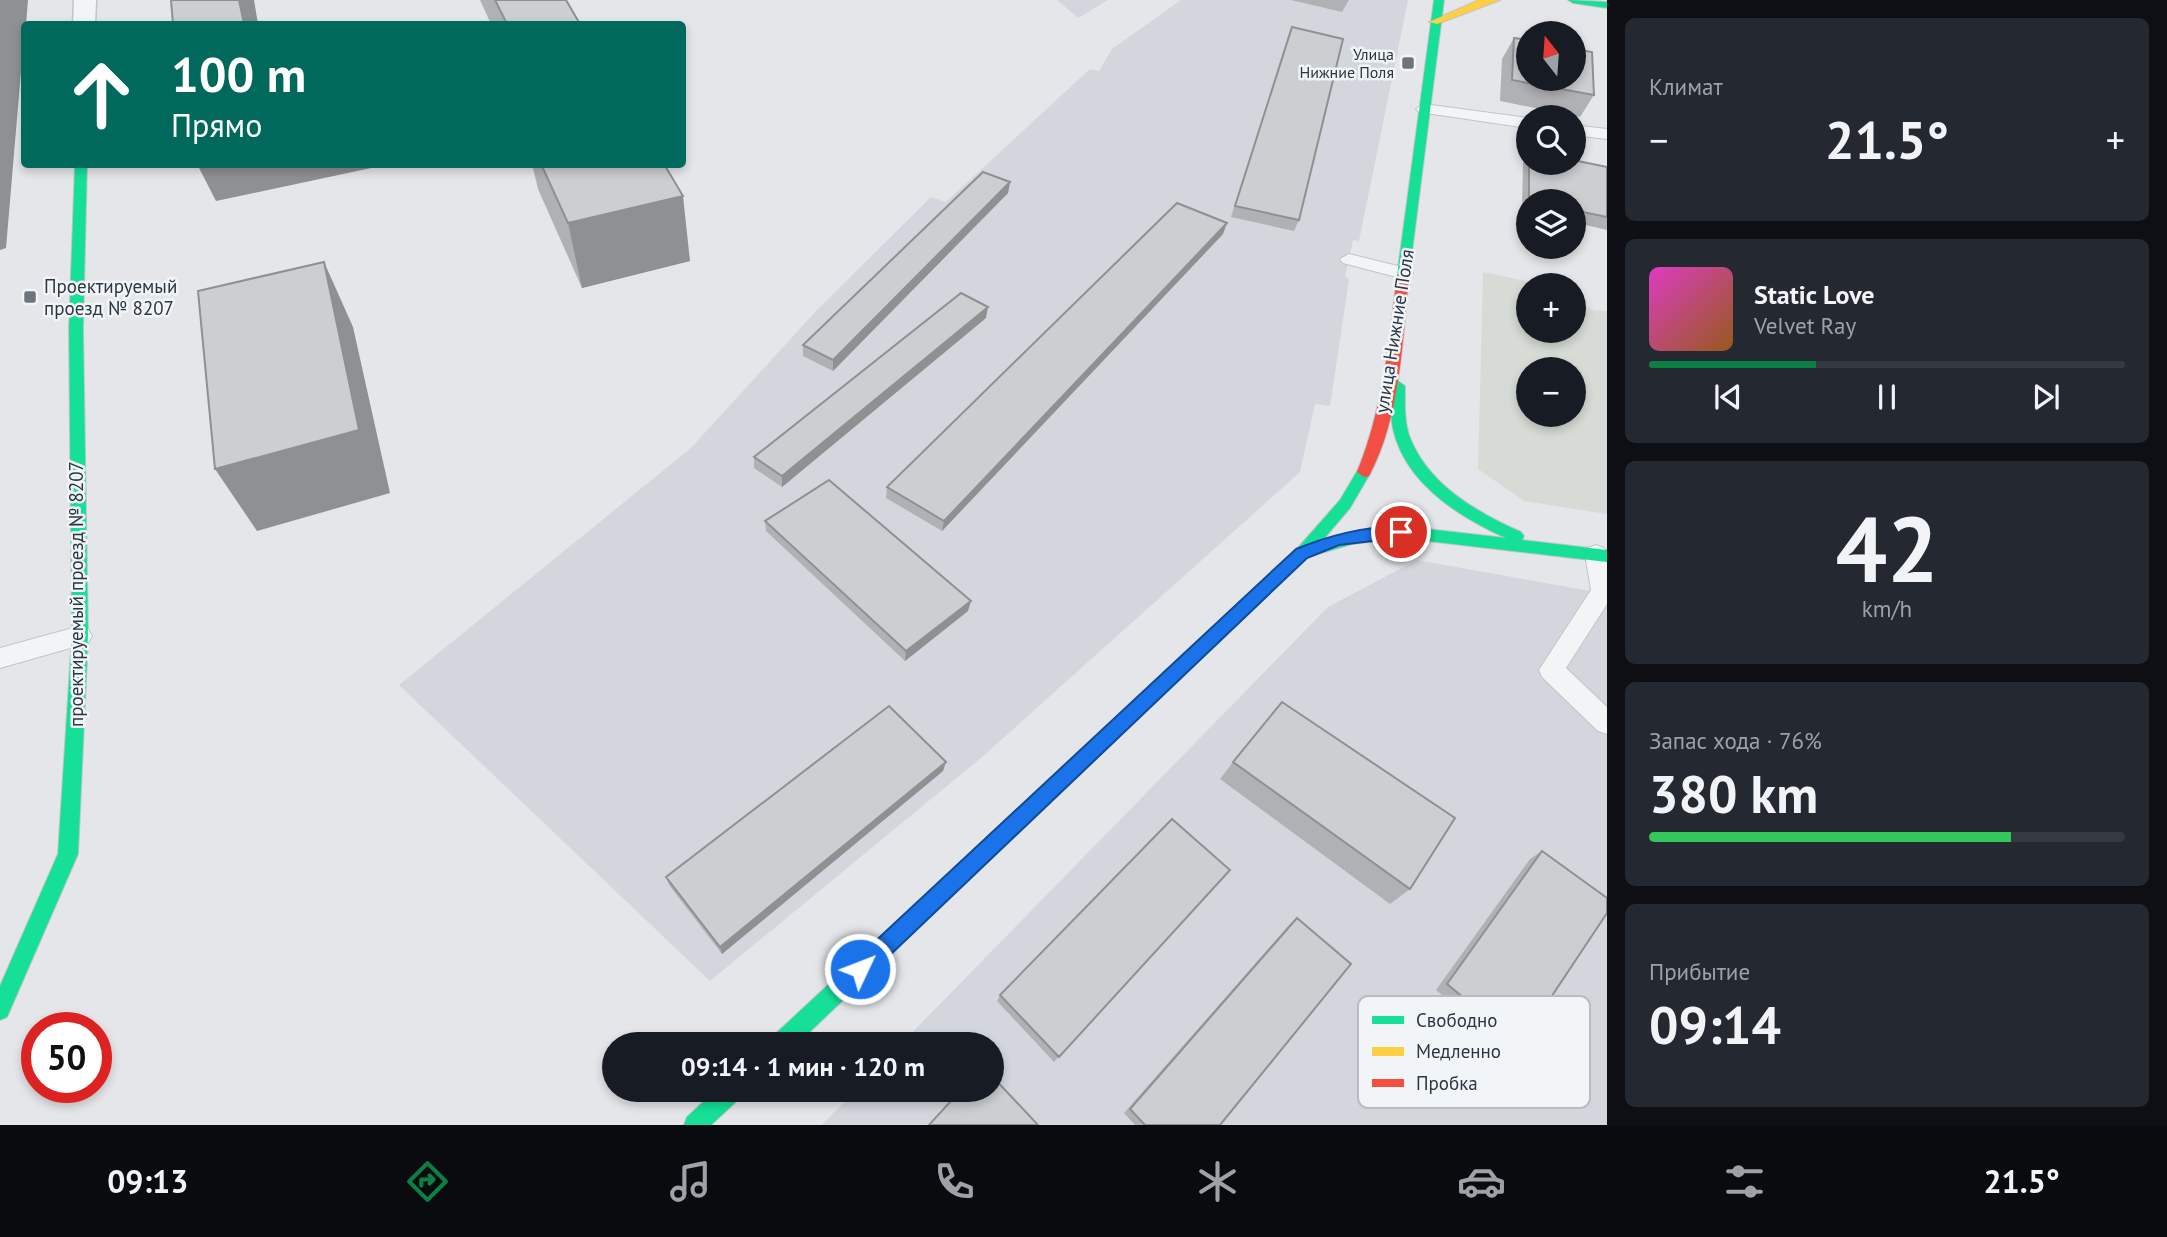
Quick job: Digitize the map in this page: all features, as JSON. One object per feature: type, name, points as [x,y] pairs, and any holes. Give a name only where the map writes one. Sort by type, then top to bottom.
[{"type":"street","points":[[84,21],[85,0]]},
{"type":"street","name":"улица Нижние Поля","points":[[794,1032],[1302,554],[1334,519],[1365,473],[1388,391],[1438,0]]},
{"type":"street","points":[[1434,22],[1485,1],[1495,0]]},
{"type":"street","points":[[1573,0],[1607,5]]},
{"type":"street","name":"проектируемый проезд № 8207","points":[[0,1010],[68,854],[80,636],[76,328],[81,168]]},
{"type":"street","points":[[1396,338],[1402,434],[1418,466],[1446,496],[1471,514],[1497,529],[1561,550]]},
{"type":"street","points":[[1302,554],[1337,539],[1370,533],[1401,532],[1602,555]]},
{"type":"street","points":[[695,1125],[719,1102]]},
{"type":"lane","points":[[1424,109],[1516,121]]},
{"type":"lane","points":[[1586,132],[1607,134]]},
{"type":"lane","points":[[1349,258],[1404,273]]},
{"type":"lane","points":[[1602,555],[1603,591],[1551,670],[1607,723]]},
{"type":"lane","points":[[0,658],[80,636]]},
{"type":"shaded area","points":[[1057,0],[1108,0],[1078,18]]},
{"type":"shaded area","points":[[1181,0],[1408,0],[1359,241],[1353,240],[1345,277],[1349,279],[1330,406],[1315,404],[1300,472],[982,757],[710,981],[399,685],[691,448],[816,311],[931,197],[946,202],[1090,69],[1099,71],[1112,49]]},
{"type":"shaded area","points":[[1483,272],[1516,279],[1516,343],[1586,343],[1586,307],[1607,311],[1607,514],[1524,501],[1478,469]]},
{"type":"shaded area","points":[[1417,560],[1607,594],[1607,1125],[822,1125],[844,1102],[1004,1102],[1004,1032],[913,1032],[1328,607]]},
{"type":"building","points":[[171,0],[239,0],[243,21],[173,21]]},
{"type":"building","points":[[495,0],[566,0],[578,21],[506,21]]},
{"type":"building","points":[[1292,27],[1343,39],[1299,220],[1235,206]]},
{"type":"building","points":[[1514,38],[1516,81],[1512,80]]},
{"type":"building","points":[[1586,51],[1592,52],[1594,95],[1572,91],[1586,91]]},
{"type":"building","points":[[1586,163],[1607,167],[1607,217],[1586,213],[1586,189],[1529,189],[1529,175],[1586,175]]},
{"type":"building","points":[[543,168],[666,168],[683,196],[568,223]]},
{"type":"building","points":[[983,172],[1010,182],[833,360],[803,345]]},
{"type":"building","points":[[1177,203],[1227,223],[944,521],[887,487]]},
{"type":"building","points":[[324,262],[359,430],[215,469],[198,291]]},
{"type":"building","points":[[961,293],[988,307],[782,476],[754,457]]},
{"type":"building","points":[[829,480],[971,601],[906,651],[765,521]]},
{"type":"building","points":[[1282,702],[1455,818],[1410,889],[1233,762]]},
{"type":"building","points":[[889,706],[946,762],[720,947],[666,877]]},
{"type":"building","points":[[1172,819],[1230,870],[1059,1057],[1000,995]]},
{"type":"building","points":[[1542,851],[1607,898],[1607,913],[1552,996],[1462,996],[1447,984]]},
{"type":"building","points":[[1297,918],[1351,964],[1220,1125],[1145,1125],[1130,1109]]},
{"type":"building","points":[[1004,1089],[1038,1125],[929,1125],[950,1102],[1004,1102]]},
{"type":"traffic: fast","points":[[1403,276],[1439,0]]},
{"type":"traffic: fast","points":[[1573,0],[1607,5]]},
{"type":"traffic: fast","points":[[0,1010],[68,854],[80,636],[76,328],[81,168]]},
{"type":"traffic: fast","points":[[1398,386],[1402,435],[1421,469],[1433,484],[1464,509],[1516,536]]},
{"type":"traffic: fast","points":[[794,1032],[1302,554],[1345,504],[1364,472]]},
{"type":"traffic: fast","points":[[1306,552],[1352,538],[1401,532],[1607,556]]},
{"type":"traffic: fast","points":[[695,1125],[719,1102]]},
{"type":"traffic: slow","points":[[1434,22],[1485,1],[1495,0]]},
{"type":"traffic: jam","points":[[1364,472],[1387,401],[1403,276]]},
{"type":"place","name":"Улица Нижние Поля","points":[[1408,63]]},
{"type":"place","name":"Проектируемый проезд № 8207","points":[[30,297]]},
{"type":"route","points":[[860,969],[1302,554],[1337,539],[1370,533],[1401,532]]}]
